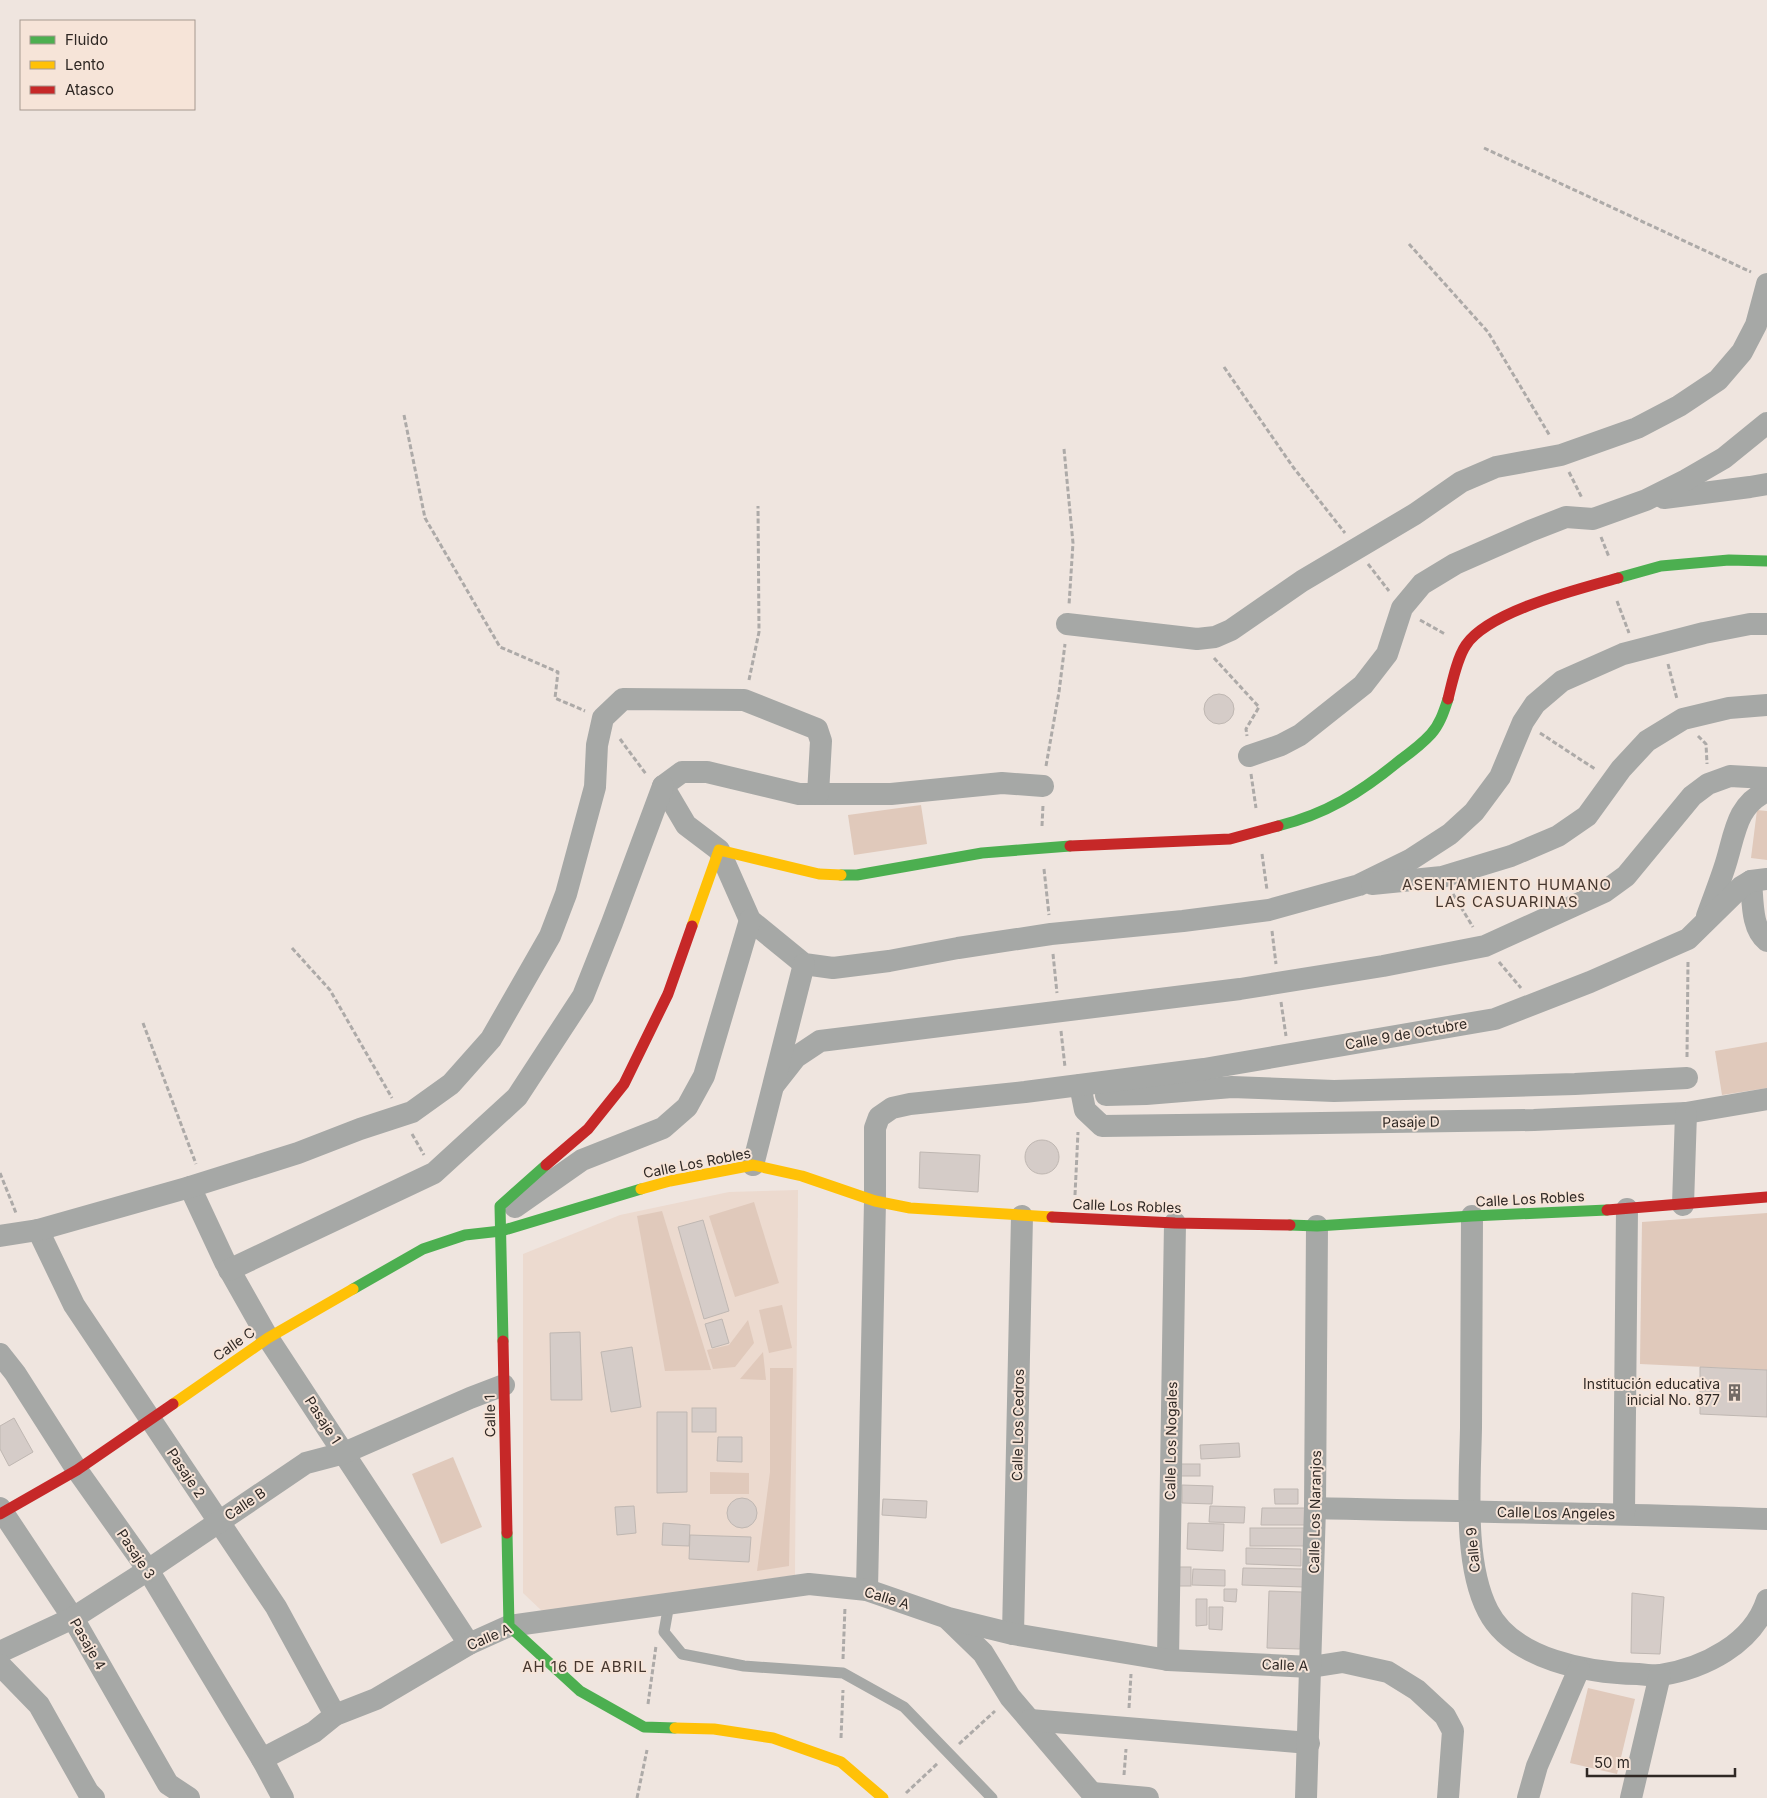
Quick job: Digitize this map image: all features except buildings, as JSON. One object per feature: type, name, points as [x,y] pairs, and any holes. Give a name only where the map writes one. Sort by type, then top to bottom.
[{"type":"street","points":[[1067,624],[1197,639],[1215,637],[1231,630],[1302,581],[1415,514],[1461,482],[1496,467],[1561,455],[1637,428],[1679,406],[1718,380],[1742,352],[1756,326],[1763,280]]},
{"type":"street","points":[[1249,756],[1281,746],[1300,735],[1363,685],[1387,654],[1402,608],[1422,584],[1455,564],[1566,517],[1593,519],[1646,500],[1724,458],[1767,423]]},
{"type":"street","points":[[1646,500],[1750,488],[1767,484]]},
{"type":"street","points":[[663,786],[686,825],[719,850],[819,874],[857,875],[946,859],[1033,848],[1132,842],[1221,840],[1260,832],[1302,820],[1337,805],[1376,780],[1432,733],[1443,715],[1456,670],[1466,645],[1481,630],[1503,617],[1553,597],[1661,566],[1729,560],[1767,561]]},
{"type":"street","points":[[1359,885],[1410,860],[1450,834],[1474,812],[1500,777],[1523,722],[1535,704],[1562,681],[1623,654],[1704,633],[1750,624],[1767,624]]},
{"type":"street","points":[[0,1236],[31,1232],[196,1186],[298,1153],[412,1112],[451,1084],[491,1039],[550,936],[566,894],[596,787],[597,745],[603,718],[623,699],[744,700],[817,728],[821,741],[818,794]]},
{"type":"street","points":[[719,850],[750,920],[804,964],[833,968],[889,961],[1051,934],[1184,921],[1269,910],[1359,885],[1442,877],[1510,856],[1558,836],[1587,816],[1621,769],[1647,741],[1683,719],[1729,708],[1767,705]]},
{"type":"street","points":[[229,1270],[434,1173],[516,1097],[583,996],[663,786],[682,772],[707,772],[799,794],[891,794],[1002,783],[1043,786]]},
{"type":"street","points":[[774,1084],[796,1056],[820,1041],[1278,984],[1485,946],[1604,892],[1626,876],[1692,796],[1708,784],[1730,776],[1767,778]]},
{"type":"street","points":[[1705,921],[1725,868],[1738,820],[1748,804],[1767,791]]},
{"type":"street","points":[[500,1218],[588,1129],[624,1084],[668,994],[719,850]]},
{"type":"street","points":[[1759,880],[1756,926],[1762,937],[1767,941]]},
{"type":"street","name":"Calle 9 de Octubre","points":[[875,1202],[875,1128],[879,1117],[892,1108],[910,1104],[1026,1092],[1081,1090],[1496,1018],[1590,982],[1688,939],[1741,887],[1759,880]]},
{"type":"street","points":[[500,1218],[582,1160],[664,1128],[686,1107],[704,1076],[750,920]]},
{"type":"street","points":[[753,1165],[804,964]]},
{"type":"street","points":[[1081,1090],[1146,1094],[1232,1087],[1334,1090],[1575,1084],[1687,1078]]},
{"type":"street","name":"Pasaje D","points":[[1081,1090],[1085,1110],[1102,1126],[1534,1120],[1686,1113],[1767,1098]]},
{"type":"street","points":[[1683,1205],[1686,1113]]},
{"type":"street","name":"Calle Los Robles","points":[[500,1218],[753,1165],[802,1176],[875,1202],[910,1208],[1074,1219],[1175,1223],[1317,1226],[1627,1209],[1767,1197]]},
{"type":"street","name":"Pasaje 1","points":[[196,1186],[229,1270],[268,1338],[469,1644]]},
{"type":"street","points":[[867,1590],[875,1202]]},
{"type":"street","points":[[1624,1514],[1627,1209]]},
{"type":"street","name":"Calle Los Cedros","points":[[1013,1634],[1022,1216]]},
{"type":"street","name":"Calle 9","points":[[1472,1216],[1470,1512],[1473,1566],[1479,1593],[1488,1613],[1503,1631],[1522,1646],[1547,1658],[1579,1669],[1624,1674],[1660,1675],[1709,1660],[1732,1647],[1751,1628],[1767,1600]]},
{"type":"street","name":"Calle C","points":[[1,1511],[78,1470],[268,1338],[423,1249],[465,1235],[500,1218]]},
{"type":"street","name":"Calle 1","points":[[500,1218],[509,1626]]},
{"type":"street","name":"Calle Los Nogales","points":[[1168,1660],[1175,1223]]},
{"type":"street","name":"Calle Los Naranjos","points":[[1306,1798],[1315,1508],[1317,1226]]},
{"type":"street","name":"Pasaje 2","points":[[31,1232],[74,1305],[276,1607],[335,1715]]},
{"type":"street","name":"Pasaje 3","points":[[0,1354],[148,1570],[262,1758]]},
{"type":"street","name":"Calle B","points":[[0,1652],[73,1618],[148,1570],[306,1463],[344,1453],[504,1385]]},
{"type":"street","name":"Calle Los Angeles","points":[[1315,1508],[1624,1514],[1767,1519]]},
{"type":"street","name":"Pasaje 4","points":[[1,1511],[73,1618],[168,1784],[189,1798]]},
{"type":"street","name":"Calle A","points":[[262,1758],[314,1732],[335,1715],[376,1700],[469,1644],[509,1626],[809,1584],[867,1590],[948,1618],[1013,1634],[1168,1660],[1311,1667],[1343,1662],[1388,1672],[1417,1690],[1445,1716],[1454,1731],[1448,1798]]},
{"type":"street","points":[[948,1618],[983,1653],[1010,1697],[1094,1796],[1148,1798]]},
{"type":"street","points":[[509,1626],[580,1691],[648,1727],[714,1729],[773,1738],[841,1762],[882,1798]]},
{"type":"street","points":[[0,1665],[39,1705],[88,1792],[94,1798]]},
{"type":"street","points":[[1528,1798],[1537,1766],[1579,1669]]},
{"type":"street","points":[[1631,1798],[1660,1675]]},
{"type":"street","points":[[1030,1720],[1309,1743]]},
{"type":"street","points":[[262,1758],[280,1793]]},
{"type":"lane","points":[[669,1604],[664,1632],[682,1654],[744,1666],[843,1674],[904,1708],[992,1798]]},
{"type":"path","points":[[1484,148],[1763,280]]},
{"type":"path","points":[[1409,244],[1488,332],[1561,455],[1593,519],[1618,578],[1615,595],[1636,651]]},
{"type":"path","points":[[1224,367],[1293,467],[1406,613],[1466,645]]},
{"type":"path","points":[[404,415],[425,518],[500,648],[558,672],[555,698],[603,718],[649,777],[663,786]]},
{"type":"path","points":[[744,700],[759,632],[758,506]]},
{"type":"path","points":[[1197,639],[1259,707],[1246,729],[1278,984],[1289,1054]]},
{"type":"path","points":[[1523,722],[1596,769],[1621,769]]},
{"type":"path","points":[[1687,1078],[1688,939]]},
{"type":"path","points":[[292,948],[330,990],[434,1173]]},
{"type":"path","points":[[143,1023],[196,1186]]},
{"type":"path","points":[[1074,1219],[1078,1124]]},
{"type":"path","points":[[0,1173],[31,1232]]},
{"type":"path","points":[[637,1798],[648,1727],[657,1642]]},
{"type":"shaded area","points":[[921,805],[927,844],[854,855],[848,815]]},
{"type":"shaded area","points":[[1757,810],[1767,811],[1767,860],[1751,858]]},
{"type":"shaded area","points":[[1767,1042],[1767,1088],[1722,1095],[1715,1051]]},
{"type":"shaded area","points":[[798,1190],[795,1575],[542,1611],[523,1593],[523,1254],[620,1215],[729,1192]]},
{"type":"shaded area","points":[[754,1202],[779,1283],[735,1297],[709,1216]]},
{"type":"shaded area","points":[[662,1211],[711,1370],[665,1371],[637,1216]]},
{"type":"shaded area","points":[[1767,1213],[1767,1370],[1640,1364],[1642,1222]]},
{"type":"shaded area","points":[[782,1305],[792,1348],[769,1353],[759,1310]]},
{"type":"shaded area","points":[[748,1320],[754,1343],[735,1367],[713,1369],[707,1350],[729,1345]]},
{"type":"shaded area","points":[[763,1352],[766,1380],[740,1379]]},
{"type":"shaded area","points":[[770,1368],[793,1368],[789,1566],[757,1571],[770,1472]]},
{"type":"shaded area","points":[[453,1457],[482,1527],[441,1544],[412,1474]]},
{"type":"shaded area","points":[[710,1472],[749,1473],[749,1494],[710,1494]]},
{"type":"shaded area","points":[[1588,1688],[1635,1699],[1617,1774],[1570,1763]]},
{"type":"traffic: fast","points":[[1618,578],[1661,566],[1729,560],[1767,561]]},
{"type":"traffic: fast","points":[[1278,826],[1327,809],[1385,772],[1431,734],[1439,722],[1448,699]]},
{"type":"traffic: fast","points":[[841,875],[857,875],[982,853],[1070,846]]},
{"type":"traffic: fast","points":[[503,1341],[500,1206],[546,1165]]},
{"type":"traffic: fast","points":[[353,1289],[423,1249],[465,1235],[501,1231],[641,1189]]},
{"type":"traffic: fast","points":[[1290,1225],[1317,1226],[1607,1210]]},
{"type":"traffic: fast","points":[[507,1533],[509,1626],[580,1691],[644,1727],[675,1728]]},
{"type":"traffic: slow","points":[[692,926],[719,850],[819,874],[841,875]]},
{"type":"traffic: slow","points":[[641,1189],[670,1181],[753,1165],[802,1176],[875,1201],[910,1208],[1052,1217]]},
{"type":"traffic: slow","points":[[173,1404],[268,1338],[353,1289]]},
{"type":"traffic: slow","points":[[675,1728],[714,1729],[773,1738],[841,1762],[883,1798]]},
{"type":"traffic: jam","points":[[1448,699],[1460,657],[1466,645],[1478,633],[1494,622],[1536,603],[1618,578]]},
{"type":"traffic: jam","points":[[1070,846],[1230,839],[1278,826]]},
{"type":"traffic: jam","points":[[546,1165],[588,1129],[624,1084],[668,994],[692,926]]},
{"type":"traffic: jam","points":[[1607,1210],[1767,1197]]},
{"type":"traffic: jam","points":[[1052,1217],[1175,1223],[1290,1225]]},
{"type":"traffic: jam","points":[[503,1341],[507,1533]]},
{"type":"traffic: jam","points":[[0,1514],[77,1470],[173,1404]]},
{"type":"place","name":"Institución educativa inicial No. 877","points":[[1734,1392]]},
{"type":"district","name":"ASENTAMIENTO HUMANO LAS CASUARINAS","points":[[1507,894]]},
{"type":"district","name":"AH 16 DE ABRIL","points":[[585,1667]]}]
